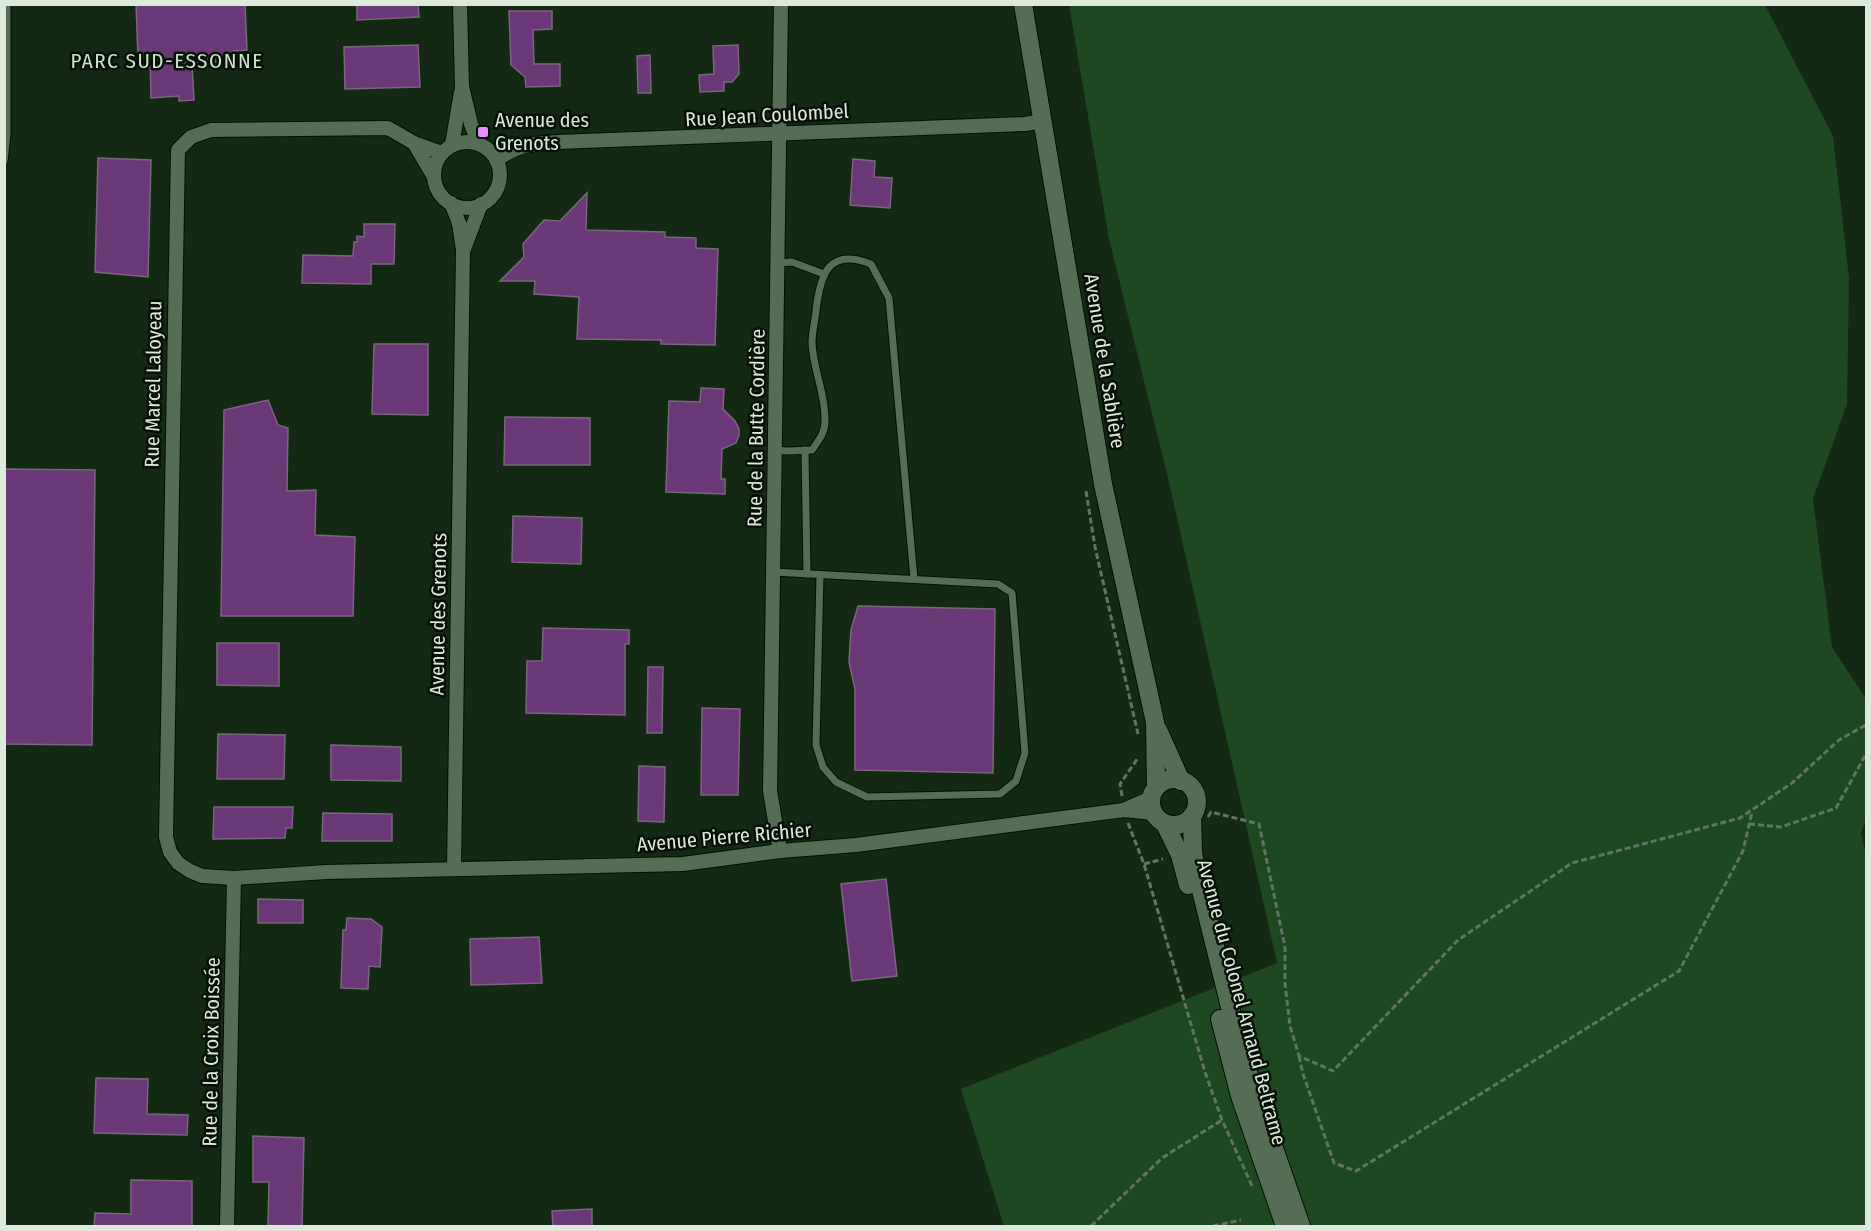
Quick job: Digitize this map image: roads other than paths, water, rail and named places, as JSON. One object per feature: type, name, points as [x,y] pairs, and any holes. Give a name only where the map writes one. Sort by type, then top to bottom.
[{"type":"main road","name":"Avenue de la Sablière","points":[[1023,4],[1102,484],[1155,722],[1157,806]]},
{"type":"main road","name":"Avenue de la Sablière","points":[[1155,722],[1181,781]]},
{"type":"main road","points":[[1181,781],[1187,784],[1196,795],[1196,810],[1180,825],[1157,806],[1162,782],[1181,781]]},
{"type":"main road","name":"Avenue du Colonel Arnaud Beltrame","points":[[1157,806],[1180,855],[1240,1096],[1285,1227]]},
{"type":"main road","name":"Avenue du Colonel Arnaud Beltrame","points":[[1192,816],[1196,870],[1236,1031],[1266,1128],[1301,1227]]},
{"type":"street","points":[[460,4],[462,87],[471,124],[479,144]]},
{"type":"street","name":"Rue de la Butte Cordière","points":[[780,851],[770,791],[781,4]]},
{"type":"street","points":[[434,177],[437,162],[447,149],[462,87]]},
{"type":"street","name":"Rue Jean Coulombel","points":[[496,160],[509,150],[530,144],[1025,124],[1043,121]]},
{"type":"street","name":"Rue Marcel Laloyeau","points":[[178,862],[170,852],[166,837],[178,150],[191,137],[211,130],[388,128],[414,143]]},
{"type":"street","points":[[468,142],[479,144],[489,150],[500,168],[497,189],[481,204],[462,207],[452,203],[437,188],[434,177],[414,143],[447,149],[468,142]]},
{"type":"street","name":"Avenue des Grenots","points":[[452,203],[459,223],[463,250],[454,869]]},
{"type":"street","name":"Avenue des Grenots","points":[[463,250],[481,204]]},
{"type":"street","name":"Avenue Pierre Richier","points":[[178,862],[202,876],[234,878],[326,872],[683,864],[780,851],[856,845],[1157,806]]},
{"type":"street","name":"Rue de la Croix Boissée","points":[[227,1227],[234,878]]},
{"type":"lane","points":[[4,160],[8,134],[7,4]]},
{"type":"lane","points":[[775,450],[812,450],[823,435],[825,420],[812,344],[819,284],[826,268],[841,260],[856,258],[871,264],[889,298],[914,579]]},
{"type":"lane","points":[[778,262],[792,262],[824,274]]},
{"type":"lane","points":[[805,450],[807,574]]},
{"type":"lane","points":[[773,572],[820,574],[914,579],[998,584],[1012,593],[1025,753],[1016,781],[1000,794],[867,796],[836,782],[823,767],[816,745],[820,574]]},
{"type":"place","name":"Avenue des Grenots","points":[[483,132]]},
{"type":"district","name":"PARC SUD-ESSONNE","points":[[167,61]]}]
